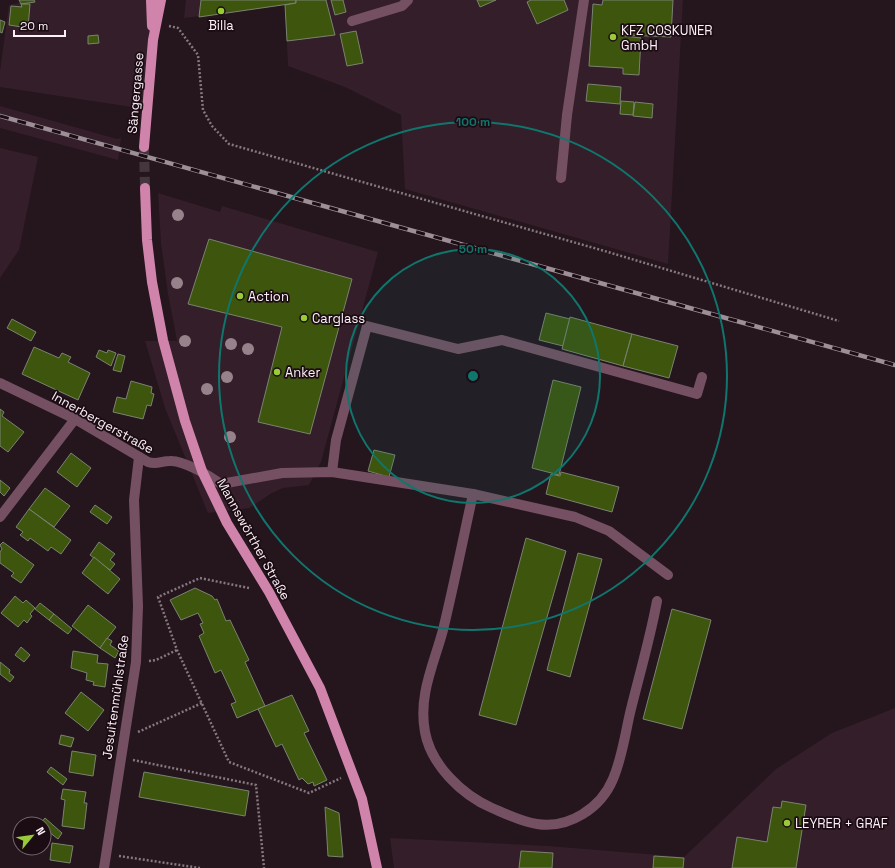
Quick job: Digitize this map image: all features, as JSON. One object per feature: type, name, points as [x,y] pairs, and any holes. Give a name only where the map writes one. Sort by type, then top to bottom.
[{"type":"main road","name":"Sängergasse","points":[[151,0],[153,40]]},
{"type":"main road","name":"Sängergasse","points":[[144,147],[153,40],[161,0]]},
{"type":"main road","name":"Mannswörther Straße","points":[[144,188],[147,240],[163,340],[183,416],[202,471],[227,523],[269,592],[320,688],[362,800],[377,868]]},
{"type":"street","points":[[352,21],[402,6],[408,0]]},
{"type":"street","points":[[561,178],[567,115],[584,0]]},
{"type":"street","points":[[332,472],[336,440],[367,326],[458,349],[502,340],[697,394],[702,377]]},
{"type":"street","name":"Innerbergerstraße","points":[[0,383],[75,419],[139,457],[154,464],[170,461],[202,471],[221,484],[282,473],[332,472],[473,494],[575,517],[602,528],[630,546],[668,575]]},
{"type":"street","points":[[0,517],[75,419]]},
{"type":"street","name":"Jesuitenmühlstraße","points":[[104,868],[120,757],[136,662],[138,606],[134,500],[139,457]]},
{"type":"street","points":[[473,494],[443,630],[425,685],[422,709],[429,748],[442,768],[462,788],[484,804],[537,824],[553,824],[569,822],[586,813],[602,798],[613,780],[621,753],[656,601]]},
{"type":"path","points":[[156,24],[178,28],[198,55],[203,110],[212,126],[229,144],[608,252],[839,321]]},
{"type":"path","points":[[249,588],[200,578],[158,597],[176,650],[229,762],[310,793],[343,777]]},
{"type":"path","points":[[136,662],[156,660],[176,650]]},
{"type":"path","points":[[124,739],[202,703]]},
{"type":"path","points":[[120,757],[256,785],[264,868]]},
{"type":"path","points":[[106,853],[200,868]]},
{"type":"shaded area","points":[[33,0],[156,0],[145,109],[0,87],[0,71],[9,5]]},
{"type":"shaded area","points":[[186,0],[683,0],[668,264],[405,189],[401,115],[345,87],[288,66],[285,5],[184,18]]},
{"type":"shaded area","points":[[0,106],[117,139],[121,138],[118,160],[0,128]]},
{"type":"shaded area","points":[[0,148],[38,157],[19,250],[0,278]]},
{"type":"shaded area","points":[[158,193],[220,212],[222,206],[378,252],[321,462],[309,485],[283,488],[272,493],[249,508],[208,513],[165,408],[145,341],[177,341],[168,294],[161,243]]},
{"type":"shaded area","points":[[895,708],[895,868],[394,868],[390,838],[548,846],[684,857],[776,769],[832,733]]},
{"type":"building","points":[[19,0],[34,0],[35,2],[21,4]]},
{"type":"building","name":"Billa","points":[[201,0],[296,0],[296,3],[199,17]]},
{"type":"building","points":[[296,0],[326,0],[335,35],[287,41],[285,5],[296,3]]},
{"type":"building","points":[[331,0],[343,0],[346,12],[335,15]]},
{"type":"building","points":[[477,0],[496,0],[480,7]]},
{"type":"building","points":[[531,0],[564,0],[568,10],[537,24],[527,2]]},
{"type":"building","name":"KFZ COSKUNER GmbH","points":[[603,0],[673,0],[671,37],[625,35],[641,38],[639,75],[623,74],[623,68],[589,66],[593,4],[602,5]]},
{"type":"building","points":[[21,4],[30,4],[28,28],[9,25],[11,6],[22,7]]},
{"type":"building","points":[[0,20],[5,22],[2,33],[0,32]]},
{"type":"building","points":[[356,31],[363,63],[347,66],[340,34]]},
{"type":"building","points":[[98,35],[99,43],[88,44],[88,36]]},
{"type":"building","points":[[588,84],[621,87],[620,104],[586,101]]},
{"type":"building","points":[[621,101],[634,102],[633,115],[620,114]]},
{"type":"building","points":[[635,102],[653,104],[652,118],[633,116]]},
{"type":"building","points":[[209,239],[352,279],[310,434],[258,422],[282,327],[188,304]]},
{"type":"building","points":[[546,313],[570,319],[563,346],[539,340]]},
{"type":"building","points":[[570,317],[632,334],[623,366],[562,349]]},
{"type":"building","points":[[12,319],[36,332],[31,341],[7,328]]},
{"type":"building","points":[[632,334],[678,346],[669,378],[623,366]]},
{"type":"building","points":[[34,347],[59,358],[62,353],[71,357],[68,362],[90,373],[78,400],[22,374]]},
{"type":"building","points":[[99,350],[107,353],[108,350],[116,353],[111,366],[96,357]]},
{"type":"building","points":[[118,354],[125,356],[121,372],[113,370]]},
{"type":"building","points":[[553,380],[581,387],[559,475],[532,468]]},
{"type":"building","points":[[131,381],[152,387],[151,393],[154,394],[151,406],[147,405],[143,419],[113,412],[117,397],[126,399]]},
{"type":"building","points":[[0,409],[4,412],[2,416],[24,432],[8,452],[0,446]]},
{"type":"building","points":[[374,450],[395,455],[389,477],[368,471]]},
{"type":"building","points":[[71,453],[91,468],[77,487],[57,472]]},
{"type":"building","points":[[561,472],[619,487],[612,512],[546,494],[551,474],[560,476]]},
{"type":"building","points":[[0,480],[10,488],[4,496],[0,492]]},
{"type":"building","points":[[45,488],[70,506],[54,527],[29,509]]},
{"type":"building","points":[[95,505],[112,517],[107,524],[90,512]]},
{"type":"building","points":[[29,509],[71,540],[61,554],[51,547],[48,551],[30,538],[28,541],[20,535],[23,532],[16,527]]},
{"type":"building","points":[[526,538],[566,551],[516,725],[479,715]]},
{"type":"building","points":[[3,542],[34,565],[21,583],[11,576],[14,573],[0,563],[0,552],[2,549],[0,545]]},
{"type":"building","points":[[99,542],[115,554],[110,560],[115,564],[110,570],[90,555]]},
{"type":"building","points":[[578,553],[602,559],[570,677],[547,670]]},
{"type":"building","points":[[94,557],[120,579],[108,594],[82,573]]},
{"type":"building","points":[[195,588],[212,596],[215,600],[217,599],[226,621],[230,620],[249,660],[245,662],[265,706],[237,718],[231,704],[236,702],[221,670],[215,673],[199,636],[204,633],[200,624],[203,623],[198,613],[181,620],[170,600]]},
{"type":"building","points":[[15,596],[23,603],[26,600],[35,608],[30,614],[32,616],[27,623],[24,620],[18,627],[1,613]]},
{"type":"building","points":[[40,603],[54,614],[49,620],[35,609]]},
{"type":"building","points":[[88,605],[116,627],[100,648],[72,626]]},
{"type":"building","points":[[672,609],[711,620],[682,729],[643,719]]},
{"type":"building","points":[[54,614],[72,629],[68,634],[49,620]]},
{"type":"building","points":[[107,638],[112,641],[110,645],[119,651],[115,658],[100,648]]},
{"type":"building","points":[[21,647],[30,655],[24,662],[15,655]]},
{"type":"building","points":[[73,651],[98,655],[97,663],[108,664],[105,687],[93,685],[94,682],[86,680],[87,673],[71,668]]},
{"type":"building","points":[[0,662],[10,670],[9,673],[14,677],[10,682],[0,674]]},
{"type":"building","points":[[81,692],[104,710],[88,731],[65,713]]},
{"type":"building","points":[[292,695],[309,731],[304,733],[327,780],[314,786],[313,782],[308,784],[302,778],[299,780],[282,744],[276,747],[258,709]]},
{"type":"building","points":[[61,735],[74,738],[71,747],[59,744]]},
{"type":"building","points":[[72,751],[96,755],[93,776],[69,772]]},
{"type":"building","points":[[51,767],[67,779],[63,785],[47,772]]},
{"type":"building","points":[[144,772],[249,791],[245,816],[139,797]]},
{"type":"building","points":[[63,789],[86,792],[84,803],[87,803],[84,829],[62,826],[65,800],[61,799]]},
{"type":"building","name":"LEYRER + GRAF","points":[[782,801],[806,805],[796,868],[732,868],[737,837],[767,842],[773,807],[781,808]]},
{"type":"building","points":[[325,807],[339,813],[343,857],[328,856]]},
{"type":"building","points":[[52,824],[62,833],[58,839],[52,834]]},
{"type":"building","points":[[52,843],[73,846],[70,863],[50,860],[50,856],[52,856]]},
{"type":"building","points":[[521,851],[553,853],[552,868],[519,868]]},
{"type":"building","points":[[654,856],[684,858],[683,868],[653,868]]},
{"type":"tunnel","points":[[144,147],[145,188]]},
{"type":"railway","points":[[0,116],[895,365]]},
{"type":"place","name":"Billa","points":[[221,11]]},
{"type":"place","name":"KFZ COSKUNER GmbH","points":[[613,37]]},
{"type":"place","name":"Action","points":[[240,296]]},
{"type":"place","name":"Carglass","points":[[304,318]]},
{"type":"place","name":"Anker","points":[[277,372]]},
{"type":"place","name":"LEYRER + GRAF","points":[[787,823]]}]
